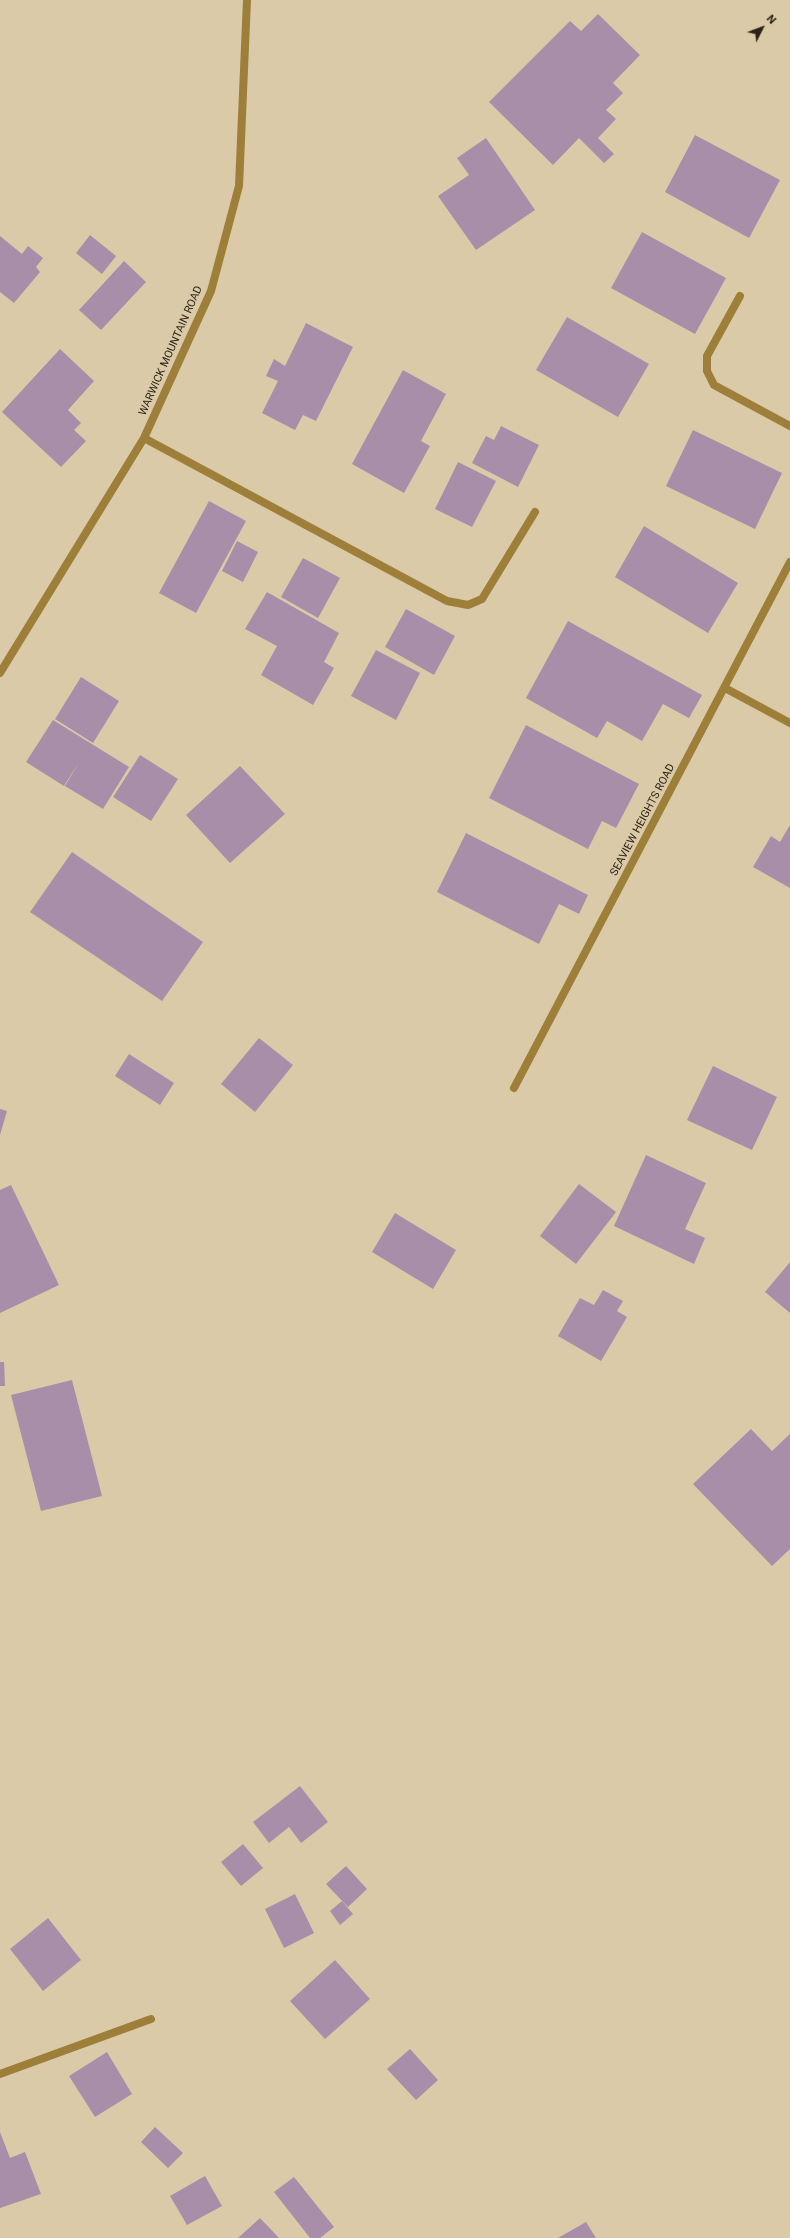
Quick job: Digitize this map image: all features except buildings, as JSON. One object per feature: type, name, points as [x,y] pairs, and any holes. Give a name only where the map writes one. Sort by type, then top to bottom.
[{"type":"street","name":"WARWICK MOUNTAIN ROAD","points":[[0,673],[144,438],[211,291],[239,186],[248,0]]},
{"type":"street","points":[[740,296],[706,356],[708,371],[714,385],[790,426]]},
{"type":"street","points":[[144,438],[447,601],[468,605],[482,599],[535,512]]},
{"type":"street","name":"SEAVIEW HEIGHTS ROAD","points":[[514,1088],[790,562]]},
{"type":"street","points":[[725,688],[790,723]]},
{"type":"street","points":[[0,2074],[151,2019]]}]
